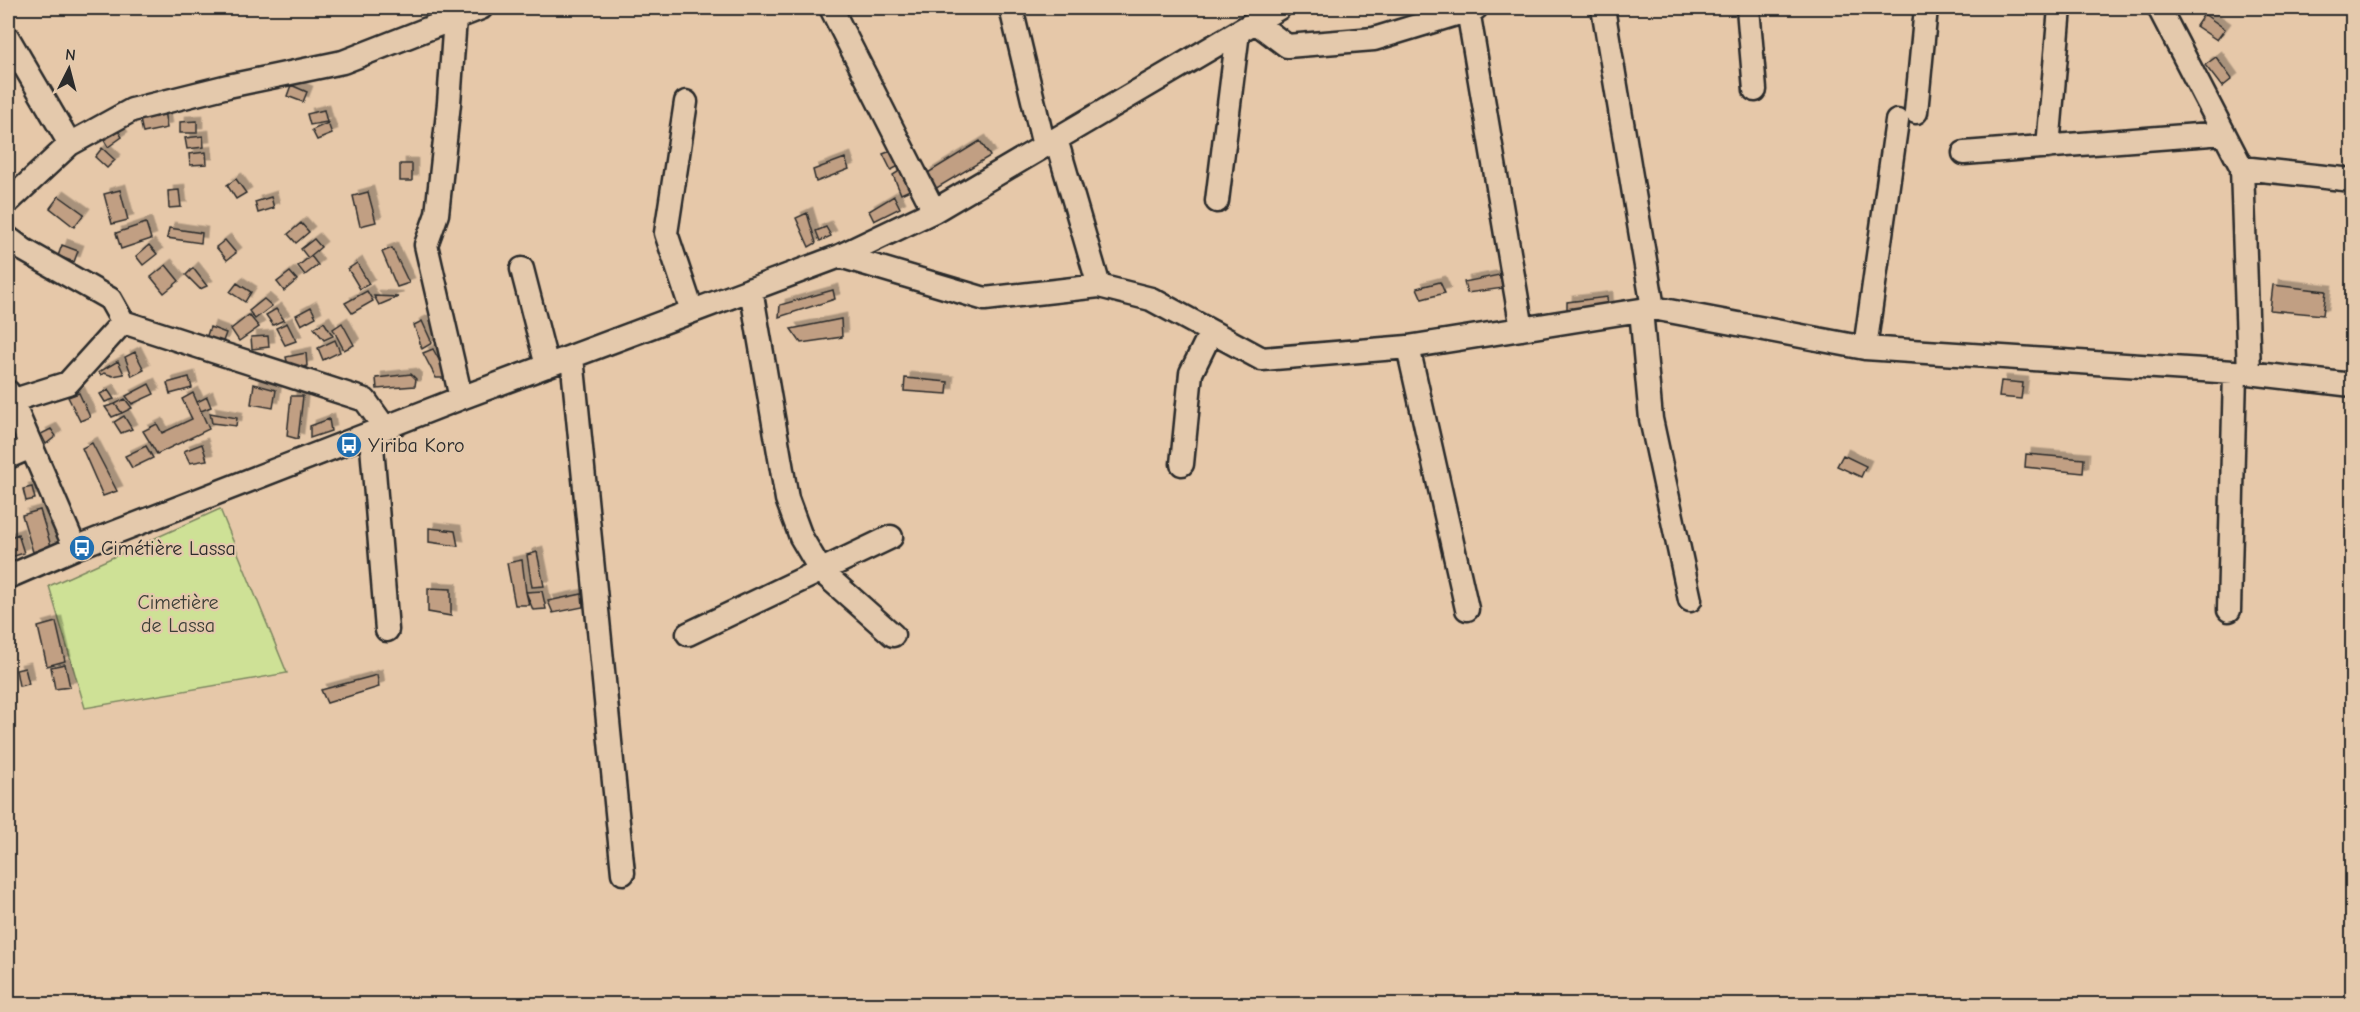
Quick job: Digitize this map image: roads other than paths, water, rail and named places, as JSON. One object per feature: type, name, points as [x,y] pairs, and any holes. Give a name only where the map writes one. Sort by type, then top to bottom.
[{"type":"street","points":[[8,201],[70,144],[132,110],[228,86],[343,62],[453,13],[481,8]]},
{"type":"street","points":[[831,8],[934,211]]},
{"type":"street","points":[[1011,8],[1050,143],[1100,286]]},
{"type":"street","points":[[8,576],[461,398],[840,256],[934,211],[1279,8]]},
{"type":"street","points":[[1604,8],[1647,309],[1651,419],[1690,600]]},
{"type":"street","points":[[1748,8],[1755,90]]},
{"type":"street","points":[[1865,348],[1926,8]]},
{"type":"street","points":[[2048,147],[2060,8]]},
{"type":"street","points":[[2159,8],[2242,168],[2242,373],[2229,610]]},
{"type":"street","points":[[1246,27],[1287,46],[1374,39],[1472,9],[1522,329]]},
{"type":"street","points":[[453,13],[449,103],[436,214],[426,245],[461,398]]},
{"type":"street","points":[[1217,201],[1246,27]]},
{"type":"street","points":[[8,38],[70,144]]},
{"type":"street","points":[[686,102],[666,233],[692,311]]},
{"type":"street","points":[[1964,153],[2224,133]]},
{"type":"street","points":[[2242,168],[2352,180]]},
{"type":"street","points":[[8,238],[110,299],[123,322],[365,399],[378,431],[387,630]]},
{"type":"street","points":[[840,256],[986,299],[1100,286],[1151,299],[1262,359],[1408,346],[1647,309],[1865,348],[2242,373],[2352,385]]},
{"type":"street","points":[[522,269],[547,366]]},
{"type":"street","points":[[751,289],[787,499],[801,537],[821,571],[893,635]]},
{"type":"street","points":[[75,548],[9,396],[68,383],[123,322]]},
{"type":"street","points":[[1182,464],[1191,373],[1211,332]]},
{"type":"street","points":[[1408,346],[1467,609]]},
{"type":"street","points":[[572,357],[623,873]]},
{"type":"street","points":[[8,457],[31,447]]},
{"type":"street","points":[[688,634],[891,537]]},
{"type":"place","name":"Yiriba Koro","points":[[349,445]]},
{"type":"place","name":"Cimétière Lassa","points":[[82,548]]},
{"type":"park label","name":"Cimetière de Lassa","points":[[178,614]]}]
